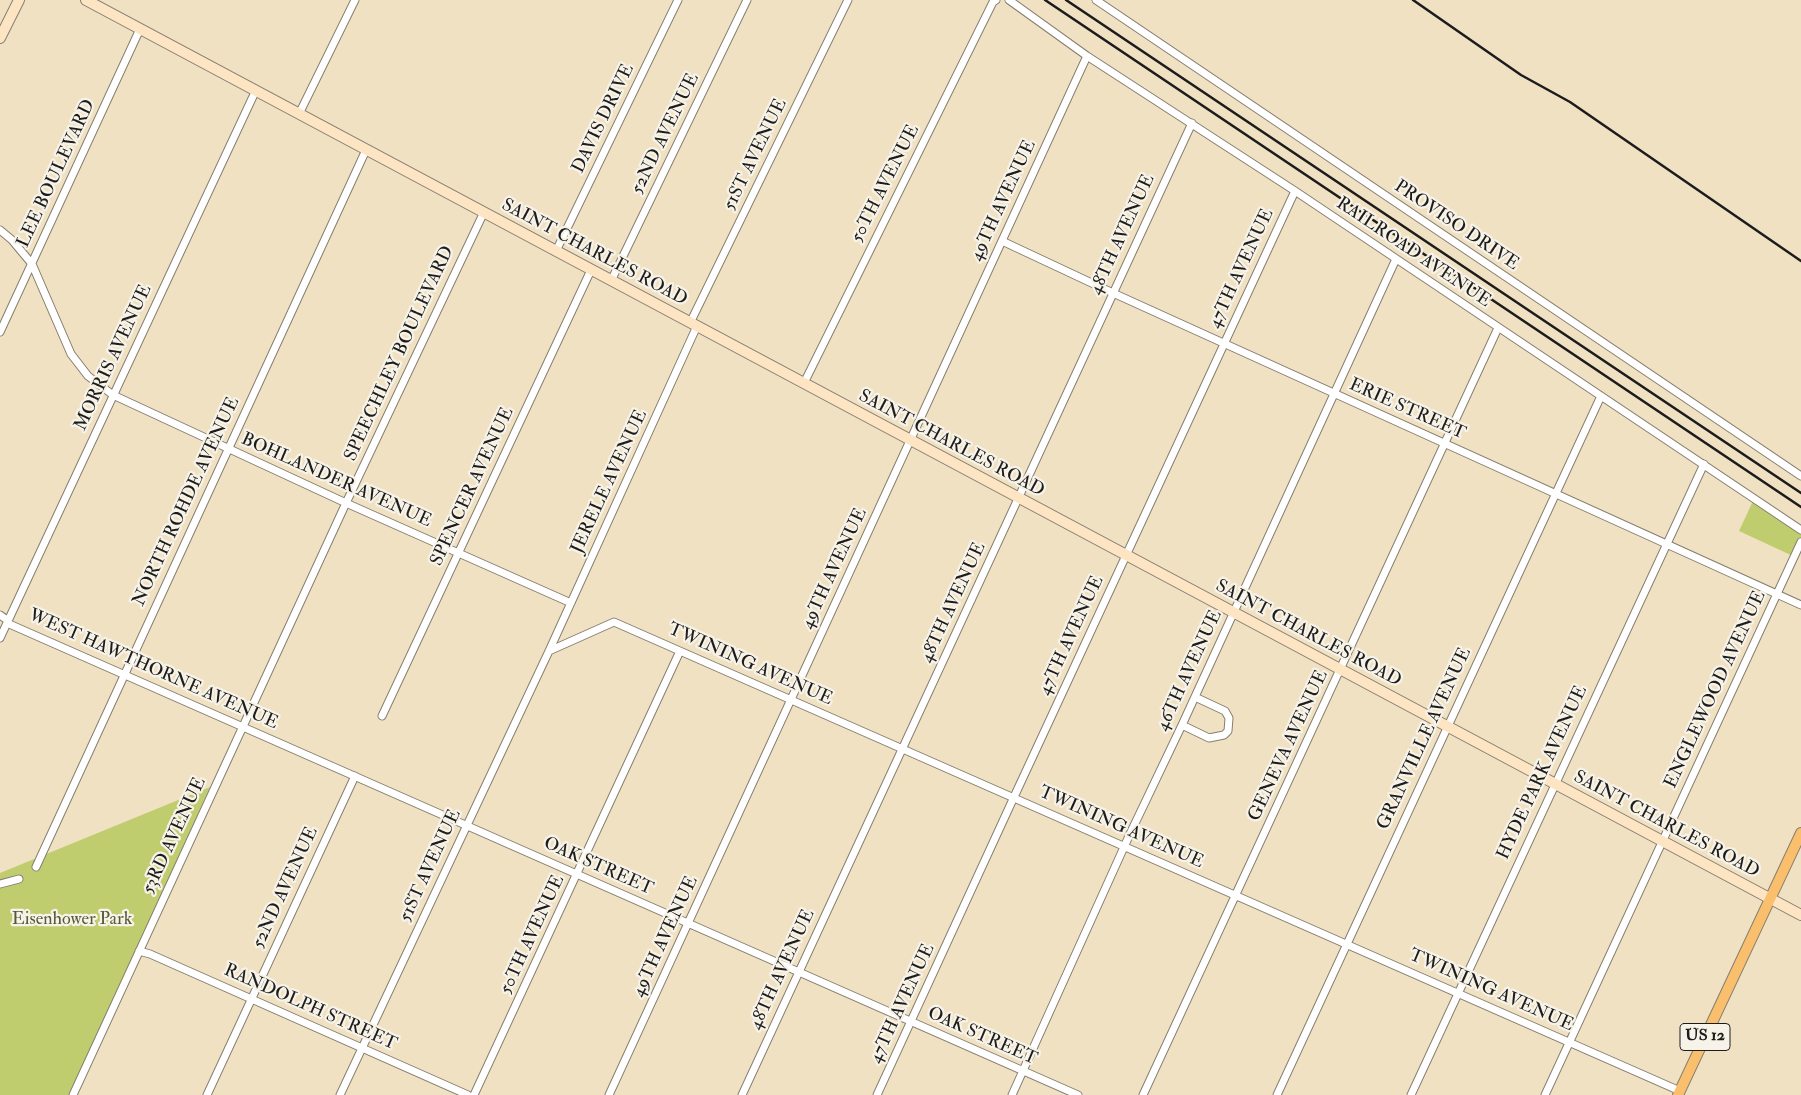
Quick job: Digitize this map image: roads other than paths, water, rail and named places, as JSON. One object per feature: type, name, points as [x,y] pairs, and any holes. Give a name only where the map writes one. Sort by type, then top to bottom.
[{"type":"main road","points":[[0,38],[19,0]]},
{"type":"main road","name":"SAINT CHARLES ROAD","points":[[86,0],[1801,915]]},
{"type":"main road","name":"US 12","points":[[1679,1093],[1801,834]]},
{"type":"street","points":[[299,114],[355,0]]},
{"type":"street","name":"DAVIS DRIVE","points":[[556,251],[678,0]]},
{"type":"street","name":"52ND AVENUE","points":[[611,281],[747,0]]},
{"type":"street","name":"51ST AVENUE","points":[[694,325],[848,0]]},
{"type":"street","name":"50TH AVENUE","points":[[804,383],[993,2],[996,0]]},
{"type":"street","name":"RAILROAD AVENUE","points":[[1010,0],[1087,56],[1295,191],[1801,530]]},
{"type":"street","name":"PROVISO DRIVE","points":[[1096,0],[1801,476]]},
{"type":"street","name":"LEE BOULEVARD","points":[[0,332],[140,29]]},
{"type":"street","name":"49TH AVENUE","points":[[609,1095],[1087,56]]},
{"type":"street","name":"MORRIS AVENUE","points":[[0,638],[256,90]]},
{"type":"street","name":"48TH AVENUE","points":[[742,1095],[1192,123]]},
{"type":"street","name":"NORTH ROHDE AVENUE","points":[[36,867],[366,150]]},
{"type":"street","name":"47TH AVENUE","points":[[877,1095],[1295,191]]},
{"type":"street","name":"SPEECHLEY BOULEVARD","points":[[242,725],[484,212]]},
{"type":"street","name":"BOHLANDER AVENUE","points":[[0,230],[12,240],[32,264],[71,354],[88,376],[113,395],[346,503],[571,603]]},
{"type":"street","name":"ERIE STREET","points":[[1002,240],[1113,293],[1801,606]]},
{"type":"street","name":"46TH AVENUE","points":[[1012,1095],[1396,259]]},
{"type":"street","name":"SPENCER AVENUE","points":[[382,716],[591,270]]},
{"type":"street","name":"JERELE AVENUE","points":[[549,651],[694,325]]},
{"type":"street","name":"GENEVA AVENUE","points":[[1143,1095],[1446,444],[1498,328]]},
{"type":"street","name":"GRANVILLE AVENUE","points":[[1277,1095],[1601,396]]},
{"type":"street","name":"HYDE PARK AVENUE","points":[[1411,1095],[1704,464]]},
{"type":"street","name":"ENGLEWOOD AVENUE","points":[[1544,1095],[1801,542]]},
{"type":"street","name":"WEST HAWTHORNE AVENUE","points":[[0,615],[7,620],[7,623],[298,750]]},
{"type":"street","name":"TWINING AVENUE","points":[[549,651],[614,622],[1569,1042],[1679,1093]]},
{"type":"street","name":"50TH AVENUE","points":[[474,1095],[578,874],[680,650]]},
{"type":"street","name":"51ST AVENUE","points":[[340,1095],[549,651]]},
{"type":"street","points":[[1182,725],[1209,738],[1224,735],[1228,731],[1229,718],[1224,711],[1195,697]]},
{"type":"street","name":"53RD AVENUE","points":[[73,1095],[242,725]]},
{"type":"street","name":"OAK STREET","points":[[298,750],[1078,1095]]},
{"type":"street","name":"52ND AVENUE","points":[[207,1095],[355,776]]},
{"type":"street","points":[[0,884],[19,879]]},
{"type":"street","name":"RANDOLPH STREET","points":[[139,950],[468,1095]]},
{"type":"railway","points":[[1045,0],[1801,507]]},
{"type":"railway","points":[[1066,0],[1801,493]]},
{"type":"railway","points":[[1413,0],[1521,75],[1570,102],[1801,261]]},
{"type":"park label","name":"Eisenhower Park","points":[[72,920]]}]
